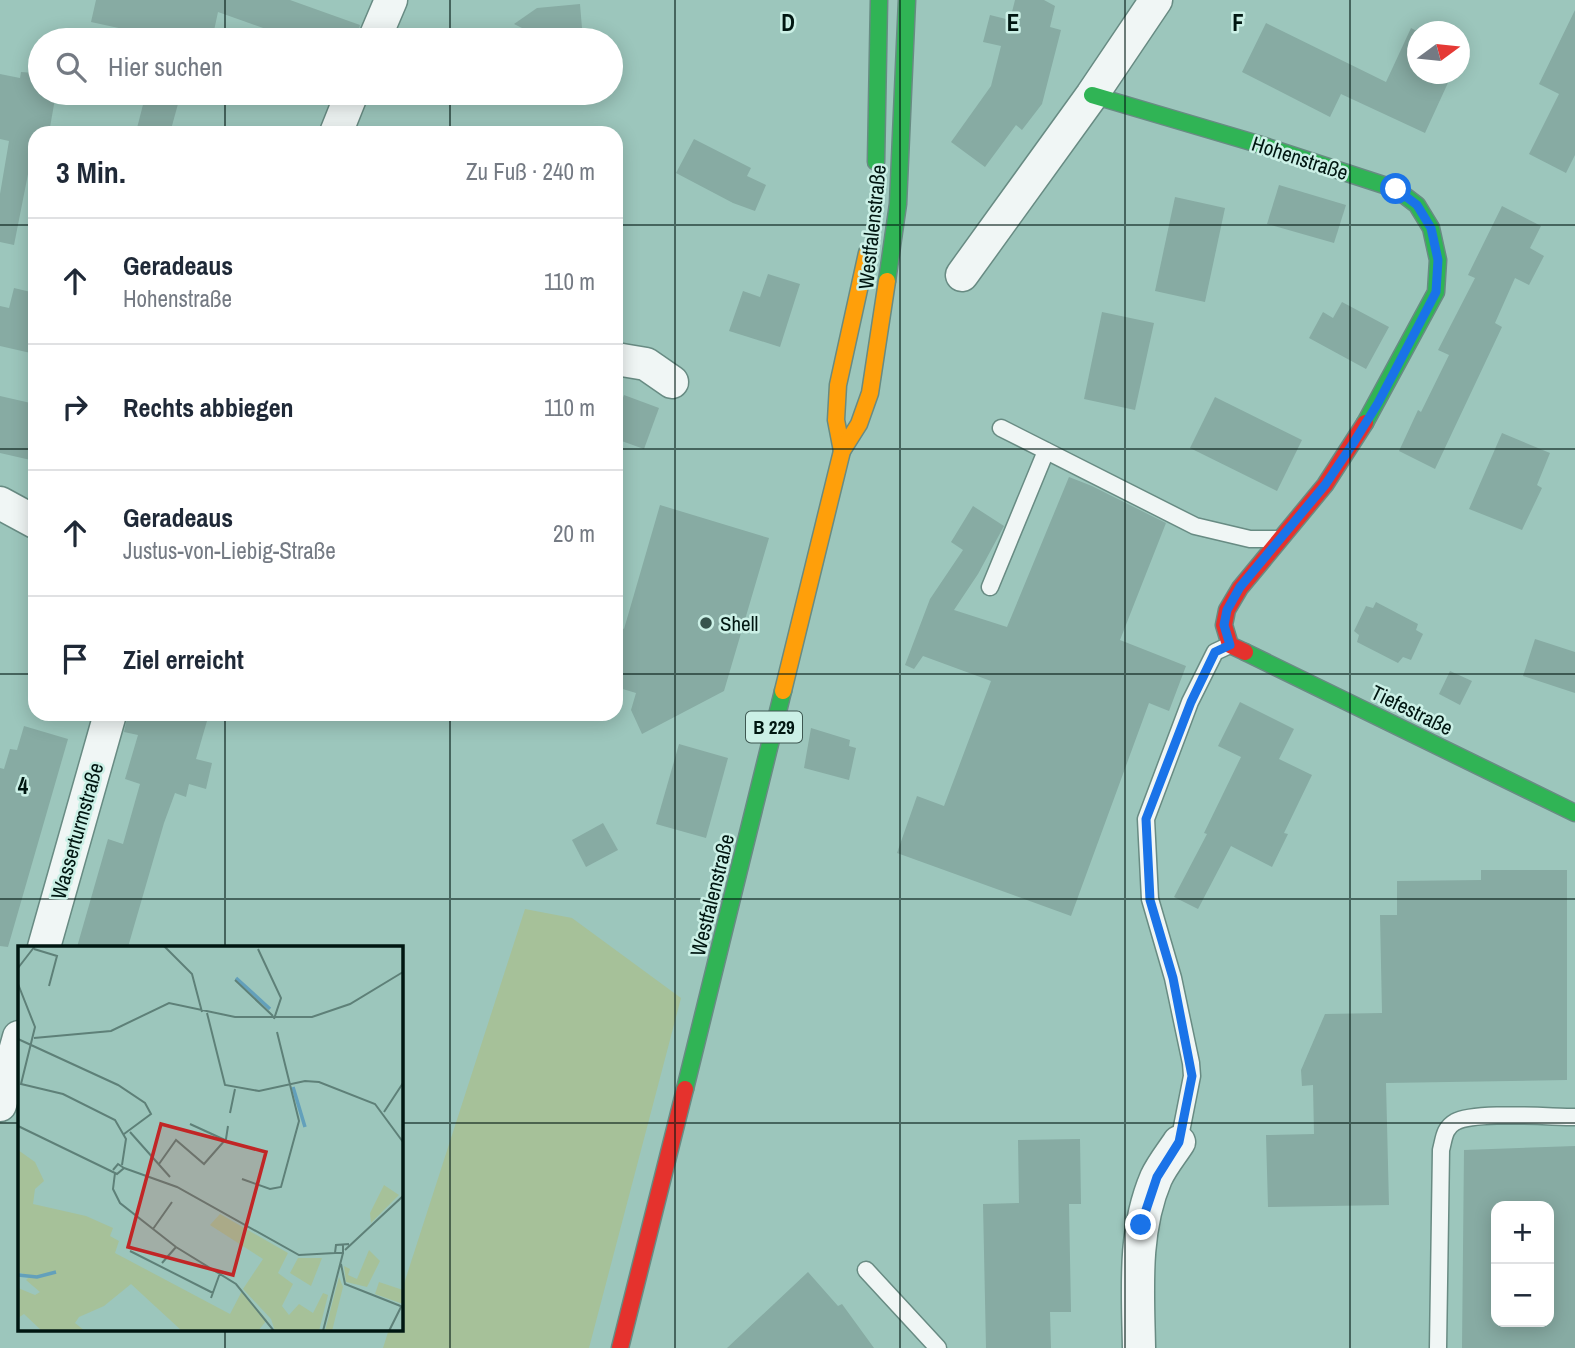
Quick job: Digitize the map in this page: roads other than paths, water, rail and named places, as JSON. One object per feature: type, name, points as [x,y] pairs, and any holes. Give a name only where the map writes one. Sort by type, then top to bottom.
[{"type":"main road","name":"Westfalenstraße","points":[[875,183],[878,0]]},
{"type":"main road","name":"Westfalenstraße","points":[[620,1348],[842,451],[859,424],[870,393],[898,204],[907,0]]},
{"type":"main road","name":"Hohenstraße","points":[[1092,95],[1396,189],[1417,205],[1431,228],[1438,260],[1436,292],[1378,403],[1354,442],[1325,485],[1240,587],[1227,610],[1224,625],[1230,645]]},
{"type":"main road","name":"Westfalenstraße","points":[[842,451],[836,420],[838,385],[870,231]]},
{"type":"main road","name":"Tiefestraße","points":[[1230,645],[1575,813]]},
{"type":"street","points":[[379,28],[391,0]]},
{"type":"street","points":[[962,275],[1092,95],[1156,0]]},
{"type":"street","points":[[339,126],[347,105]]},
{"type":"street","points":[[623,360],[646,364],[672,382]]},
{"type":"street","points":[[0,503],[28,518]]},
{"type":"street","name":"Wasserturmstraße","points":[[44,946],[108,721]]},
{"type":"street","points":[[0,1105],[18,1041]]},
{"type":"street","points":[[1139,1348],[1138,1276],[1141,1225],[1157,1177],[1179,1142]]},
{"type":"lane","points":[[1001,428],[1195,526],[1250,539],[1279,539]]},
{"type":"lane","points":[[990,587],[1046,450]]},
{"type":"lane","points":[[1179,1142],[1192,1076],[1191,1063],[1173,978],[1150,900],[1146,819],[1191,702],[1215,652],[1230,645]]},
{"type":"lane","points":[[1438,1348],[1441,1150],[1446,1130],[1455,1121],[1473,1117],[1575,1117]]},
{"type":"lane","points":[[866,1270],[938,1348]]},
{"type":"place","name":"Shell","points":[[706,623]]}]
